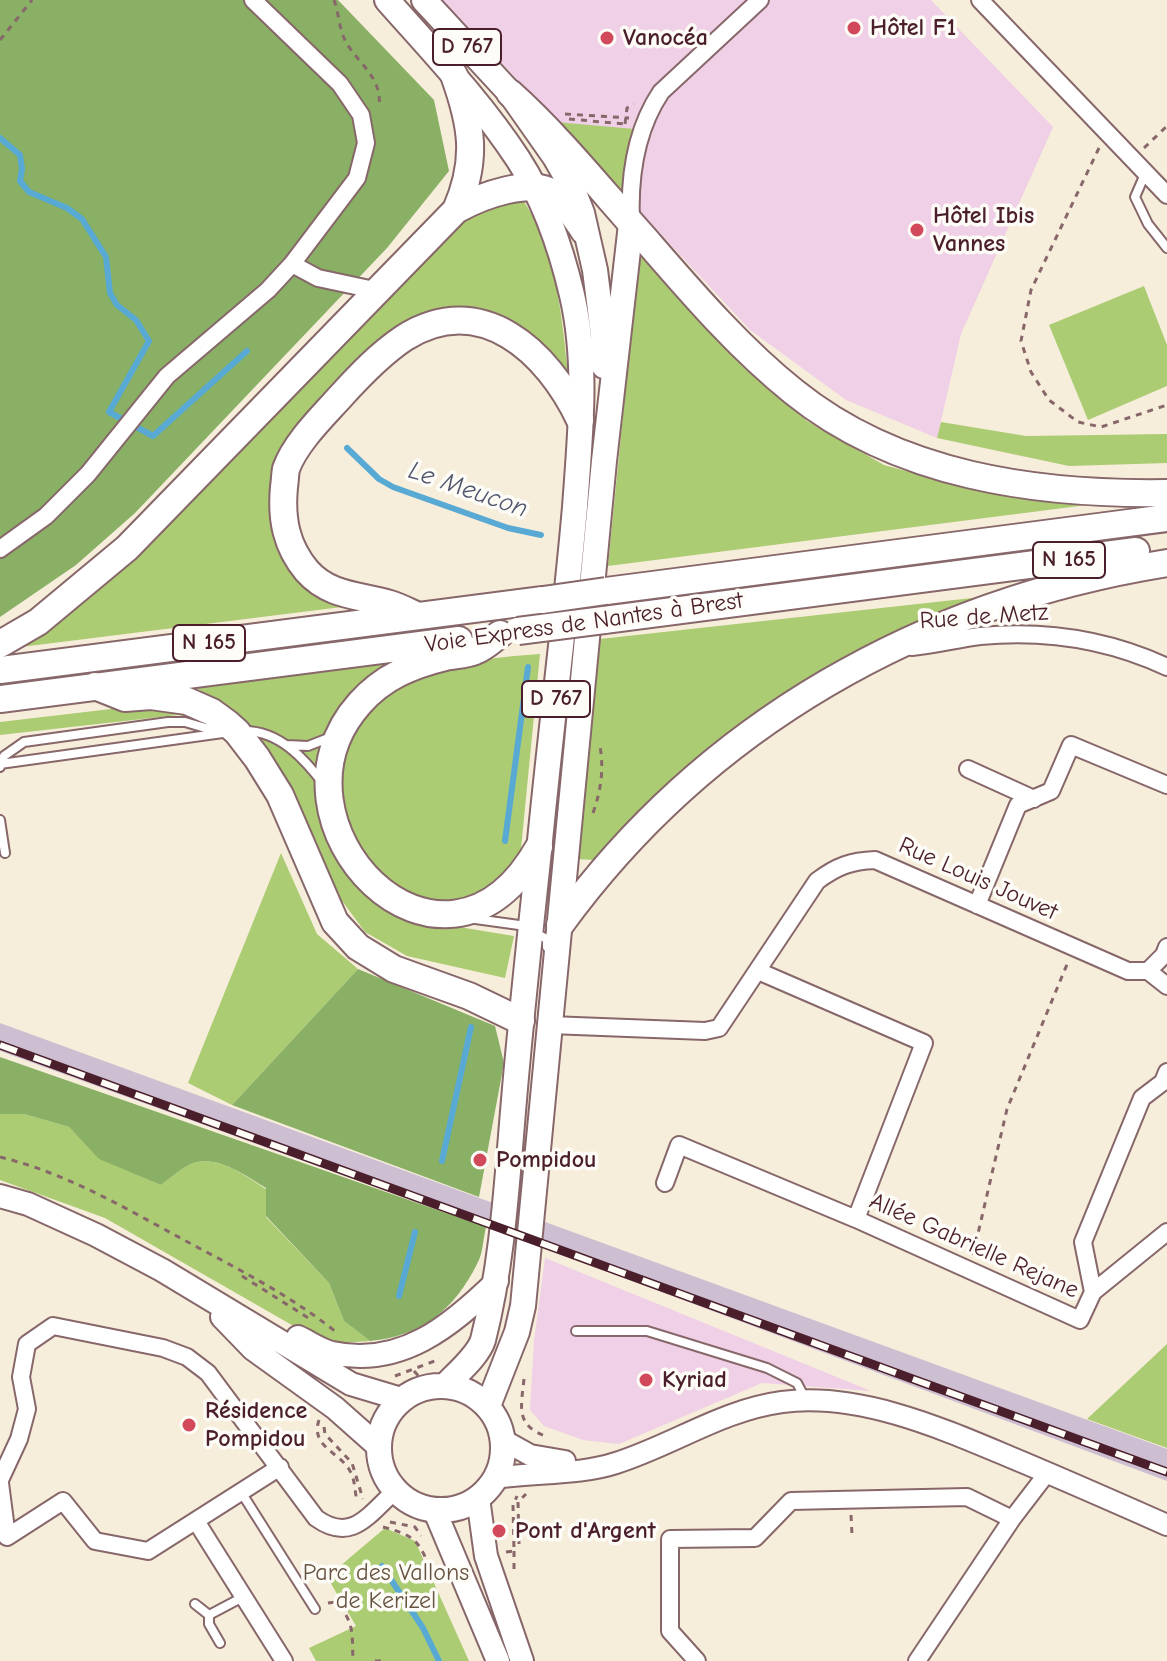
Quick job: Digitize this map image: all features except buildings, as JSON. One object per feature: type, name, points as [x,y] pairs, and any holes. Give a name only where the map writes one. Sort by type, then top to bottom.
[{"type":"highway","points":[[454,75],[465,107],[471,149],[470,170],[456,210]]},
{"type":"highway","points":[[510,93],[543,123],[721,323],[769,371],[796,394],[858,434],[927,462],[1008,483],[1114,494],[1167,493]]},
{"type":"highway","points":[[0,644],[38,622],[127,548],[456,210],[486,196],[533,187],[556,195],[584,231]]},
{"type":"highway","points":[[418,616],[389,604],[336,593],[309,573],[288,543],[282,510],[286,469],[309,431],[366,369],[404,338],[430,325],[462,320],[485,324],[507,333],[534,352],[562,387],[580,420]]},
{"type":"highway","name":"Voie Express de Nantes à Brest","points":[[0,670],[1167,518]]},
{"type":"highway","name":"Voie Express de Nantes à Brest","points":[[0,699],[1167,547]]},
{"type":"highway","points":[[560,925],[590,884],[632,836],[683,786],[728,748],[835,678],[966,615],[1020,596],[1076,580],[1167,563]]},
{"type":"highway","points":[[509,633],[476,651],[412,666],[390,677],[360,703],[340,733],[331,770],[330,793],[339,836],[347,853],[388,898],[408,908],[446,915],[485,904],[526,871],[539,847]]},
{"type":"highway","points":[[95,686],[125,698],[160,697],[187,701],[212,712],[280,795],[335,922],[358,947],[394,969],[469,996],[521,1021]]},
{"type":"main road","name":"D 767","points":[[387,0],[454,75],[519,160],[533,187],[553,230],[574,301],[581,377],[569,572],[497,1281],[484,1325],[437,1386]]},
{"type":"main road","name":"D 767","points":[[424,0],[510,93],[571,185],[582,213],[595,270],[603,334],[604,461],[523,1306],[517,1332],[488,1406]]},
{"type":"main road","points":[[604,461],[631,224]]},
{"type":"main road","points":[[0,1196],[28,1204],[96,1235],[162,1270],[351,1384],[401,1399]]},
{"type":"main road","points":[[202,1296],[331,1353],[383,1354],[401,1350],[439,1331],[464,1313],[497,1281]]},
{"type":"main road","points":[[202,1296],[253,1349],[328,1412],[379,1447]]},
{"type":"main road","points":[[437,1386],[461,1388],[488,1406],[500,1428],[503,1453],[496,1478],[478,1498],[464,1505],[434,1509],[420,1506],[396,1490],[381,1463],[379,1447],[381,1429],[401,1399],[437,1386]]},
{"type":"main road","points":[[478,1498],[486,1556],[522,1661]]},
{"type":"main road","points":[[434,1509],[498,1661]]},
{"type":"street","points":[[0,549],[46,516],[88,474],[167,376],[268,290],[292,264],[357,178],[366,143],[361,115],[340,84],[253,0]]},
{"type":"street","points":[[631,224],[630,192],[635,154],[650,108],[661,92],[760,0]]},
{"type":"street","points":[[980,0],[1167,195]]},
{"type":"street","points":[[292,264],[318,278],[379,291]]},
{"type":"street","name":"Rue de Metz","points":[[895,648],[978,637],[1058,635],[1115,646],[1167,667]]},
{"type":"street","points":[[977,905],[1018,805],[1051,791],[1071,745],[1167,785]]},
{"type":"street","points":[[968,769],[1034,799]]},
{"type":"street","name":"Rue Louis Jouvet","points":[[550,1025],[705,1031],[719,1028],[817,881],[832,869],[850,861],[875,860],[1128,971],[1148,971]]},
{"type":"street","points":[[1167,947],[1148,971],[1167,986]]},
{"type":"street","points":[[758,971],[924,1043],[856,1219]]},
{"type":"street","name":"Allée Gabrielle Rejane","points":[[665,1183],[679,1145],[856,1219],[1080,1320],[1093,1292],[1083,1242],[1142,1098],[1163,1082],[1167,1072]]},
{"type":"street","points":[[1093,1292],[1167,1232]]},
{"type":"street","points":[[280,1467],[148,1551],[95,1541],[63,1501],[7,1537],[0,1481],[19,1439],[27,1409],[21,1377],[27,1344],[53,1326],[163,1348],[187,1357],[208,1373],[280,1467],[316,1518],[330,1528],[346,1530],[357,1525],[396,1490]]},
{"type":"street","points":[[496,1478],[603,1467],[629,1459],[734,1413],[806,1400],[838,1403],[917,1419],[1167,1525]]},
{"type":"street","points":[[503,1440],[530,1455],[552,1461],[629,1459]]},
{"type":"street","points":[[917,1661],[1012,1519],[1048,1472]]},
{"type":"street","points":[[697,1661],[670,1631],[670,1539],[755,1538],[791,1501],[967,1497],[1012,1519]]},
{"type":"street","points":[[196,1521],[284,1661]]},
{"type":"lane","points":[[1145,174],[1135,197],[1148,224],[1167,248]]},
{"type":"lane","points":[[0,766],[12,748],[35,740],[168,722],[185,722],[230,732]]},
{"type":"lane","points":[[0,766],[230,732],[262,732],[286,745],[311,768],[330,793]]},
{"type":"lane","points":[[286,745],[308,746],[340,733]]},
{"type":"lane","points":[[0,820],[5,853]]},
{"type":"lane","points":[[446,915],[519,925],[547,939],[545,968],[554,981]]},
{"type":"lane","points":[[576,1331],[647,1331],[677,1340],[767,1368],[797,1383],[806,1400]]},
{"type":"lane","points":[[240,1491],[315,1609]]},
{"type":"lane","points":[[209,1615],[244,1596]]},
{"type":"lane","points":[[195,1604],[209,1615]]},
{"type":"lane","points":[[209,1615],[209,1624],[220,1643]]},
{"type":"path","points":[[0,40],[32,0]]},
{"type":"path","points":[[334,0],[346,42],[369,69],[380,102],[379,108],[361,115]]},
{"type":"path","points":[[563,113],[639,118]]},
{"type":"path","points":[[1131,159],[1167,126]]},
{"type":"path","points":[[1106,133],[1031,290],[1021,341],[1031,372],[1049,400],[1078,422],[1101,427],[1167,405]]},
{"type":"path","points":[[970,1270],[1007,1109],[1074,947]]},
{"type":"path","points":[[0,1157],[65,1177],[247,1274],[340,1334]]},
{"type":"path","points":[[409,1366],[437,1386]]},
{"type":"path","points":[[524,1370],[522,1417],[528,1427],[537,1433]]},
{"type":"path","points":[[328,1412],[325,1434],[352,1463],[363,1499]]},
{"type":"path","points":[[328,1412],[317,1430],[320,1442],[349,1469],[358,1504]]},
{"type":"path","points":[[496,1552],[514,1551],[513,1505],[526,1485]]},
{"type":"path","points":[[519,1544],[518,1502],[528,1492]]},
{"type":"path","points":[[386,1521],[415,1527],[424,1541]]},
{"type":"path","points":[[383,1527],[412,1537],[423,1550],[430,1568]]},
{"type":"path","points":[[335,1602],[352,1622],[353,1661]]},
{"type":"path","points":[[375,1661],[385,1661]]},
{"type":"shaded area","points":[[443,0],[931,0],[1053,127],[961,334],[937,438],[846,400],[750,330]]},
{"type":"shaded area","points":[[0,1023],[1167,1449],[1167,1481],[552,1251],[0,1051]]},
{"type":"shaded area","points":[[545,1258],[871,1391],[762,1383],[619,1444],[583,1440],[544,1426],[530,1410],[534,1341]]},
{"type":"green space","points":[[0,0],[338,0],[434,100],[449,171],[387,248],[135,513],[76,565],[0,617]]},
{"type":"green space","points":[[556,122],[635,129],[623,193],[619,194]]},
{"type":"green space","points":[[488,200],[523,200],[535,220],[556,288],[569,382],[460,313],[320,406],[273,524],[350,606],[13,648],[460,221]]},
{"type":"green space","points":[[643,255],[743,367],[807,421],[884,465],[979,491],[1096,501],[1095,504],[608,566],[638,264]]},
{"type":"green space","points":[[1144,286],[1167,345],[1167,386],[1088,420],[1049,325]]},
{"type":"green space","points":[[941,422],[1026,436],[1167,434],[1167,463],[1069,466],[937,438]]},
{"type":"green space","points":[[981,597],[879,646],[685,770],[595,860],[574,859],[588,669],[600,639]]},
{"type":"green space","points":[[540,654],[521,849],[510,870],[447,925],[514,936],[505,978],[407,956],[365,932],[334,890],[285,779],[225,709],[197,688],[387,664],[402,684],[470,662]]},
{"type":"green space","points":[[162,703],[199,720],[178,715],[0,735],[0,722]]},
{"type":"green space","points":[[281,853],[317,934],[358,969],[232,1105],[188,1083]]},
{"type":"green space","points":[[358,969],[495,1026],[504,1063],[479,1197],[232,1105]]},
{"type":"green space","points":[[0,1057],[486,1227],[479,1260],[458,1295],[434,1318],[405,1333],[370,1341],[344,1321],[329,1283],[266,1216],[266,1188],[228,1166],[207,1161],[187,1166],[161,1185],[99,1159],[69,1127],[24,1114],[0,1114]]},
{"type":"green space","points":[[0,1114],[24,1114],[69,1127],[99,1158],[161,1185],[184,1168],[207,1161],[248,1177],[266,1189],[266,1217],[329,1283],[344,1321],[370,1341],[325,1344],[105,1218],[0,1180]]},
{"type":"green space","points":[[1167,1344],[1167,1448],[1087,1419]]},
{"type":"green space","name":"Parc des Vallons de Kerizel","points":[[385,1528],[415,1541],[469,1661],[316,1661],[309,1648],[356,1626],[327,1577]]},
{"type":"waterway","name":"Le Meucon","points":[[0,138],[20,155],[20,181],[29,192],[67,208],[82,219],[106,257],[110,293],[117,305],[136,320],[149,341],[109,412],[153,436],[247,351]]},
{"type":"waterway","name":"Le Meucon","points":[[347,448],[379,479],[393,487],[508,528],[541,535]]},
{"type":"waterway","name":"Le Meucon","points":[[505,841],[528,667]]},
{"type":"waterway","name":"Le Meucon","points":[[442,1161],[471,1027]]},
{"type":"waterway","name":"Le Meucon","points":[[399,1296],[415,1232]]},
{"type":"waterway","name":"Le Meucon","points":[[382,1566],[423,1628],[439,1661]]},
{"type":"railway","points":[[0,1045],[1167,1472]]},
{"type":"place","name":"Hôtel F1","points":[[854,28]]},
{"type":"place","name":"Vanocéa","points":[[607,38]]},
{"type":"place","name":"Hôtel Ibis Vannes","points":[[917,230]]},
{"type":"place","name":"Pompidou","points":[[480,1160]]},
{"type":"place","name":"Kyriad","points":[[646,1380]]},
{"type":"place","name":"Résidence Pompidou","points":[[189,1425]]},
{"type":"place","name":"Pont d'Argent","points":[[499,1531]]}]
